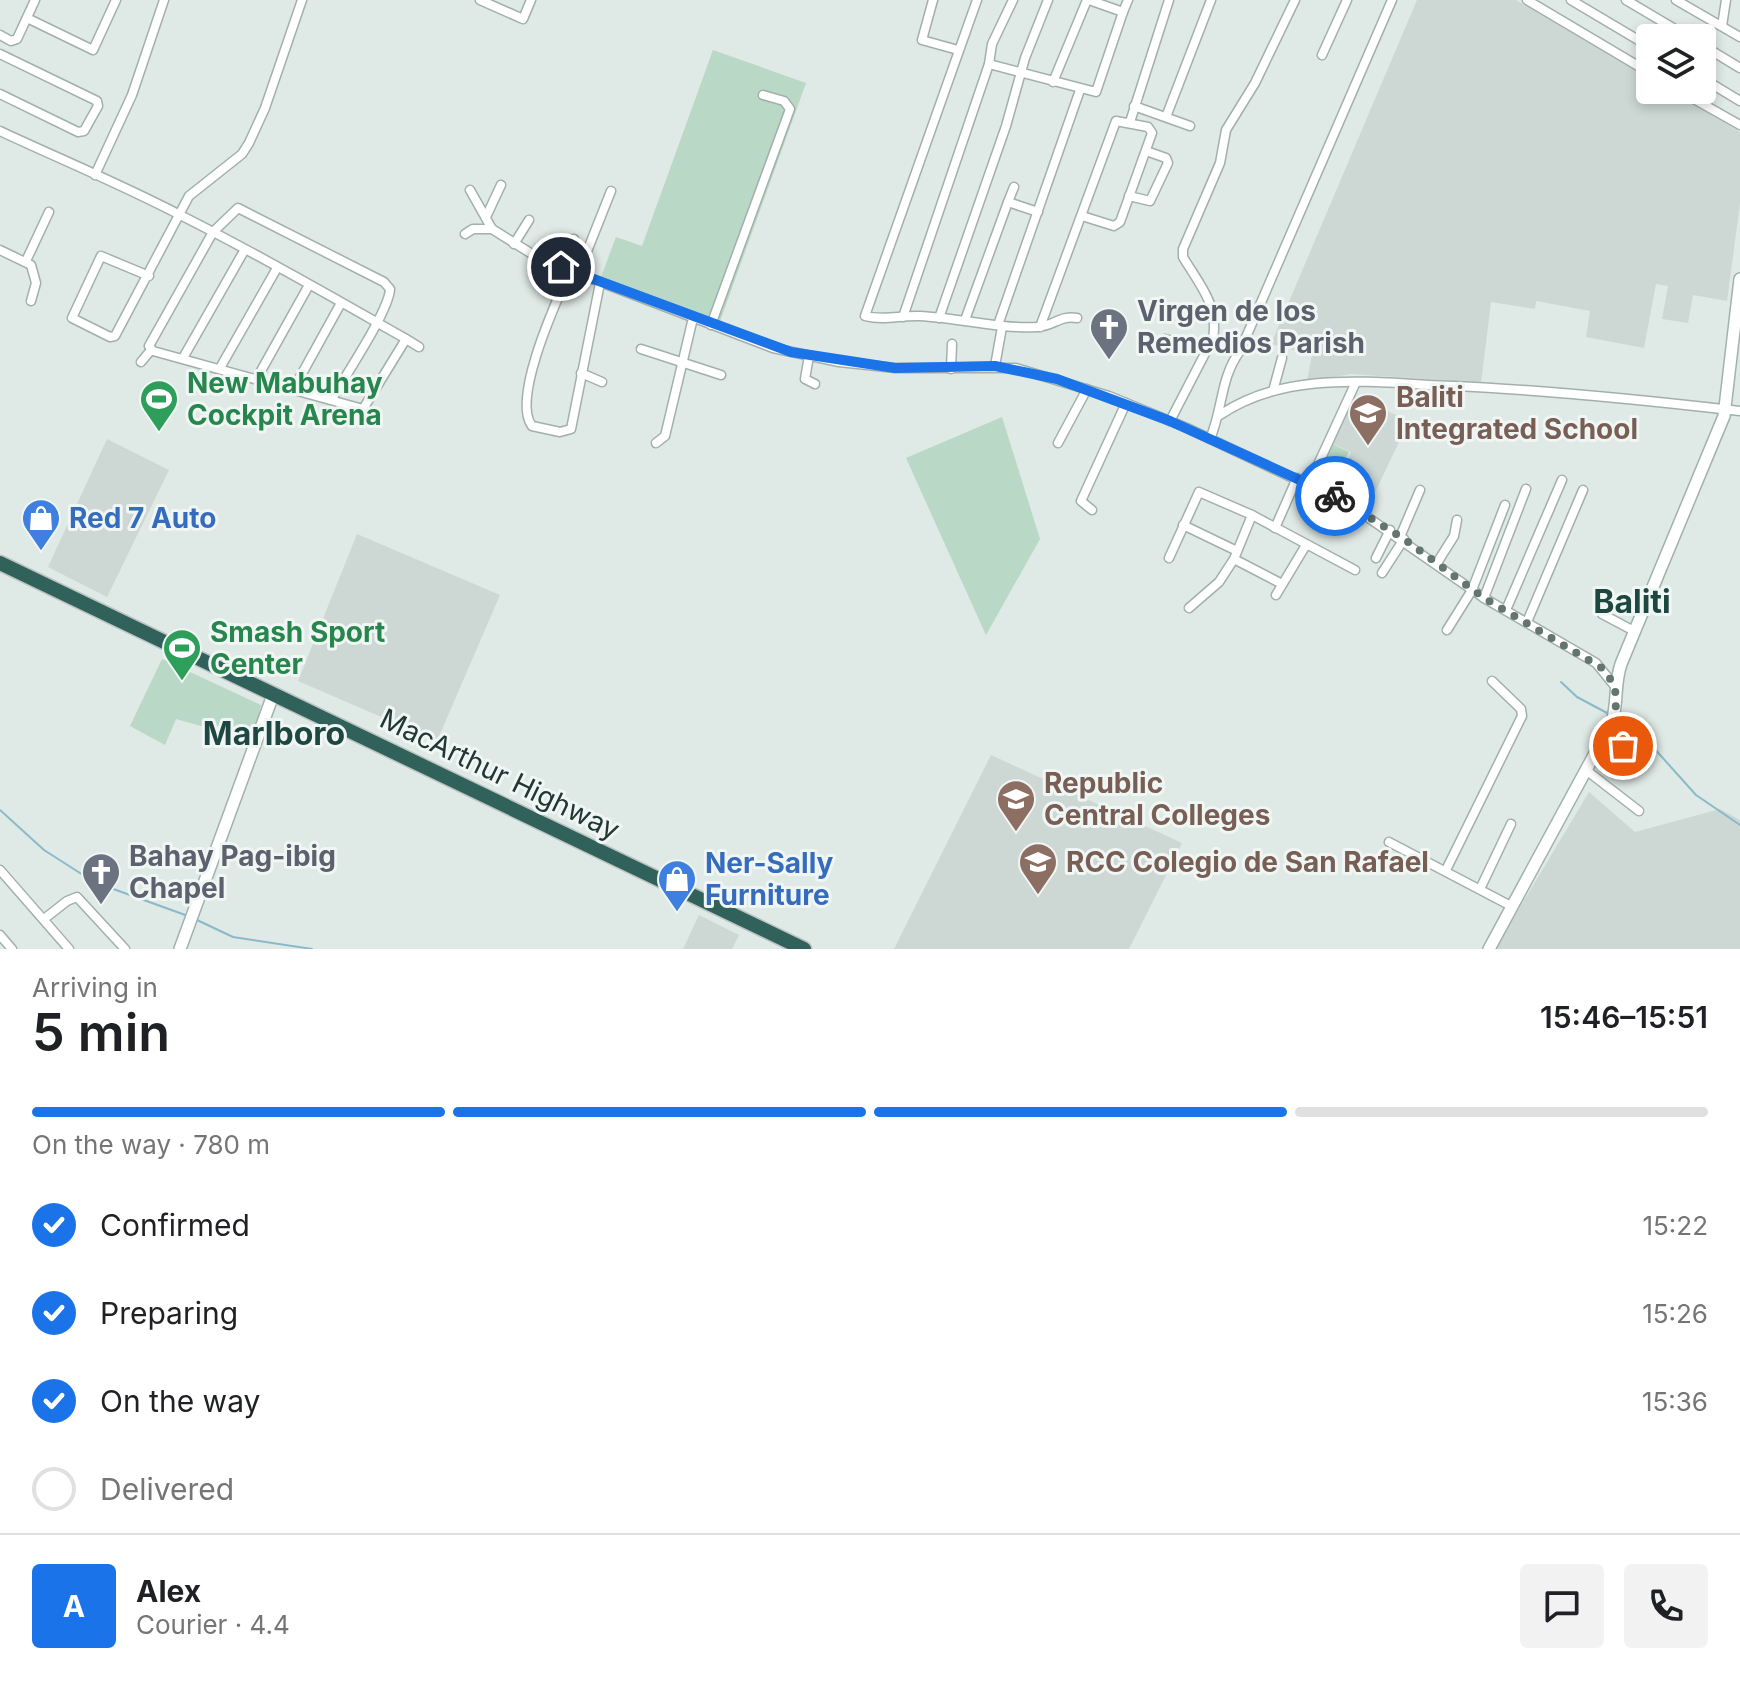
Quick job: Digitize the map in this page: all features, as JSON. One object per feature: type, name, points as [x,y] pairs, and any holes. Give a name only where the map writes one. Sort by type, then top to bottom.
[{"type":"highway","name":"MacArthur Highway","points":[[0,563],[804,949]]},
{"type":"main road","points":[[1489,949],[1609,727],[1617,706],[1614,685],[1726,409],[1740,279]]},
{"type":"main road","points":[[180,949],[273,695]]},
{"type":"street","points":[[0,35],[14,41],[35,0]]},
{"type":"street","points":[[95,175],[132,95],[164,0]]},
{"type":"street","points":[[149,276],[103,255],[72,318],[113,337],[149,276],[189,196],[242,154],[249,143],[265,108],[302,0]]},
{"type":"street","points":[[480,0],[521,19],[531,0]]},
{"type":"street","points":[[933,0],[922,40],[958,50]]},
{"type":"street","points":[[977,0],[865,316],[881,320],[939,318],[1000,326],[1040,327],[1063,316],[1077,318]]},
{"type":"street","points":[[903,317],[989,64],[992,44],[1013,0]]},
{"type":"street","points":[[939,318],[1024,71],[1025,58],[1048,0]]},
{"type":"street","points":[[1053,82],[1088,0],[1123,12]]},
{"type":"street","points":[[989,64],[1096,92],[1128,0]]},
{"type":"street","points":[[1130,122],[1169,0]]},
{"type":"street","points":[[1166,117],[1211,0]]},
{"type":"street","points":[[1170,421],[1213,338],[1215,325],[1213,305],[1183,257],[1183,249],[1220,163],[1226,130],[1255,83],[1295,0]]},
{"type":"street","points":[[1322,55],[1347,0]]},
{"type":"street","points":[[1210,439],[1220,415],[1226,374],[1240,351],[1392,0]]},
{"type":"street","points":[[1527,0],[1636,65]]},
{"type":"street","points":[[1571,0],[1636,39]]},
{"type":"street","points":[[1626,0],[1666,24]]},
{"type":"street","points":[[1676,0],[1740,37]]},
{"type":"street","points":[[1722,26],[1726,0]]},
{"type":"street","points":[[27,18],[93,50],[112,1]]},
{"type":"street","points":[[1716,53],[1740,68]]},
{"type":"street","points":[[0,54],[97,101],[98,106],[84,131],[78,132],[0,94]]},
{"type":"street","points":[[1716,86],[1740,101]]},
{"type":"street","points":[[995,366],[1000,326],[1080,90]]},
{"type":"street","points":[[711,325],[790,109],[784,101],[763,95]]},
{"type":"street","points":[[1703,104],[1740,125]]},
{"type":"street","points":[[1134,106],[1190,126]]},
{"type":"street","points":[[1040,327],[1116,121],[1151,129],[1146,151],[1118,224],[1082,216]]},
{"type":"street","points":[[0,131],[181,215],[419,347]]},
{"type":"street","points":[[1129,196],[1150,201],[1168,163],[1166,158],[1146,151]]},
{"type":"street","points":[[486,217],[501,185]]},
{"type":"street","points":[[965,320],[1014,187]]},
{"type":"street","points":[[470,190],[492,229],[514,244],[600,283],[773,348],[895,368],[995,366],[1025,370],[1087,389],[1170,421],[1297,478],[1390,530],[1484,598],[1596,663],[1614,685]]},
{"type":"street","points":[[600,283],[571,429],[550,431],[529,424],[529,383],[546,327],[570,270],[611,191]]},
{"type":"street","points":[[1008,202],[1038,212]]},
{"type":"street","points":[[141,362],[152,350],[213,232],[232,211],[241,207],[384,282],[390,294],[332,399]]},
{"type":"street","points":[[26,261],[49,212]]},
{"type":"street","points":[[514,244],[529,220]]},
{"type":"street","points":[[465,234],[476,228],[484,231],[492,229]]},
{"type":"street","points":[[570,270],[574,239]]},
{"type":"street","points":[[0,250],[26,261],[35,276],[31,301]]},
{"type":"street","points":[[183,358],[244,251]]},
{"type":"street","points":[[220,368],[277,268]]},
{"type":"street","points":[[257,378],[309,285]]},
{"type":"street","points":[[294,388],[341,303]]},
{"type":"street","points":[[656,443],[665,436],[693,318]]},
{"type":"street","points":[[359,422],[363,409],[406,339]]},
{"type":"street","points":[[1165,339],[1205,349]]},
{"type":"street","points":[[951,369],[952,344]]},
{"type":"street","points":[[641,349],[721,375]]},
{"type":"street","points":[[152,350],[363,409]]},
{"type":"street","points":[[809,356],[805,379],[815,384]]},
{"type":"street","points":[[1273,391],[1282,358]]},
{"type":"street","points":[[581,373],[602,382]]},
{"type":"street","points":[[1220,415],[1273,391],[1356,382],[1531,389],[1740,411]]},
{"type":"street","points":[[1309,484],[1356,382]]},
{"type":"street","points":[[1058,443],[1087,389]]},
{"type":"street","points":[[1092,510],[1081,501],[1126,403]]},
{"type":"street","points":[[1275,528],[1297,478]]},
{"type":"street","points":[[1506,610],[1562,480]]},
{"type":"street","points":[[1484,598],[1526,489]]},
{"type":"street","points":[[1382,573],[1402,538],[1420,490]]},
{"type":"street","points":[[1527,622],[1583,490]]},
{"type":"street","points":[[1169,558],[1197,492],[1252,515],[1355,570]]},
{"type":"street","points":[[1447,630],[1472,590],[1505,505]]},
{"type":"street","points":[[1189,608],[1219,582],[1252,515]]},
{"type":"street","points":[[1437,563],[1454,536],[1457,520]]},
{"type":"street","points":[[1183,525],[1282,584]]},
{"type":"street","points":[[1376,558],[1390,530]]},
{"type":"street","points":[[1276,595],[1306,545]]},
{"type":"street","points":[[1602,614],[1634,631]]},
{"type":"street","points":[[1446,870],[1522,716],[1521,709],[1492,681]]},
{"type":"street","points":[[1609,727],[1638,760]]},
{"type":"street","points":[[1586,770],[1639,811]]},
{"type":"street","points":[[1481,887],[1511,824]]},
{"type":"street","points":[[1389,842],[1481,887],[1511,906]]},
{"type":"street","points":[[0,870],[69,949]]},
{"type":"street","points":[[44,919],[77,897],[125,949]]},
{"type":"street","points":[[0,935],[12,949]]},
{"type":"shaded area","points":[[1417,0],[1516,0],[1636,71],[1636,104],[1693,104],[1740,132],[1740,204],[1727,301],[1693,295],[1688,323],[1662,319],[1668,286],[1656,284],[1644,348],[1586,337],[1590,311],[1536,301],[1535,309],[1491,302],[1481,383],[1352,374],[1307,381],[1312,355],[1271,344]]},
{"type":"shaded area","name":"Baliti Integrated School","points":[[1352,395],[1409,421],[1368,507],[1333,491],[1351,452],[1329,442]]},
{"type":"shaded area","points":[[107,439],[169,470],[107,597],[48,567]]},
{"type":"shaded area","points":[[357,534],[500,595],[437,741],[298,681]]},
{"type":"shaded area","name":"RCC Colegio de San Rafael","points":[[991,755],[1182,843],[1129,949],[894,949]]},
{"type":"shaded area","points":[[1589,792],[1635,832],[1720,809],[1740,820],[1740,949],[1495,949]]},
{"type":"shaded area","points":[[699,915],[739,935],[732,949],[683,949]]},
{"type":"green space","points":[[713,50],[806,83],[718,327],[598,285],[616,237],[642,246]]},
{"type":"green space","points":[[1002,417],[1040,539],[986,635],[906,458]]},
{"type":"green space","points":[[1330,443],[1349,452],[1331,488],[1313,480]]},
{"type":"green space","name":"Smash Sport Center","points":[[162,659],[261,705],[251,740],[176,719],[165,745],[130,726]]},
{"type":"waterway","points":[[1561,682],[1577,697],[1609,714]]},
{"type":"waterway","points":[[1619,718],[1635,727],[1696,795],[1740,825]]},
{"type":"waterway","points":[[0,810],[44,850],[94,882],[188,916]]},
{"type":"waterway","points":[[197,920],[233,937],[312,949]]},
{"type":"way so far","points":[[1335,496],[1404,539],[1484,598],[1602,668],[1614,685],[1617,703],[1607,732],[1623,746]]},
{"type":"place","name":"Virgen de los Remedios Parish","points":[[1109,361]]},
{"type":"place","name":"New Mabuhay Cockpit Arena","points":[[159,433]]},
{"type":"place","name":"Baliti Integrated School","points":[[1368,447]]},
{"type":"place","name":"Red 7 Auto","points":[[41,552]]},
{"type":"place","name":"Smash Sport Center","points":[[182,682]]},
{"type":"place","name":"Republic Central Colleges","points":[[1016,833]]},
{"type":"place","name":"RCC Colegio de San Rafael","points":[[1038,896]]},
{"type":"place","name":"Bahay Pag-ibig Chapel","points":[[101,906]]},
{"type":"place","name":"Ner-Sally Furniture","points":[[677,913]]},
{"type":"district","name":"Baliti","points":[[1632,601]]},
{"type":"district","name":"Marlboro","points":[[274,733]]},
{"type":"route","points":[[561,267],[773,348],[839,362],[895,368],[995,366],[1057,379],[1170,421],[1335,496]]}]
